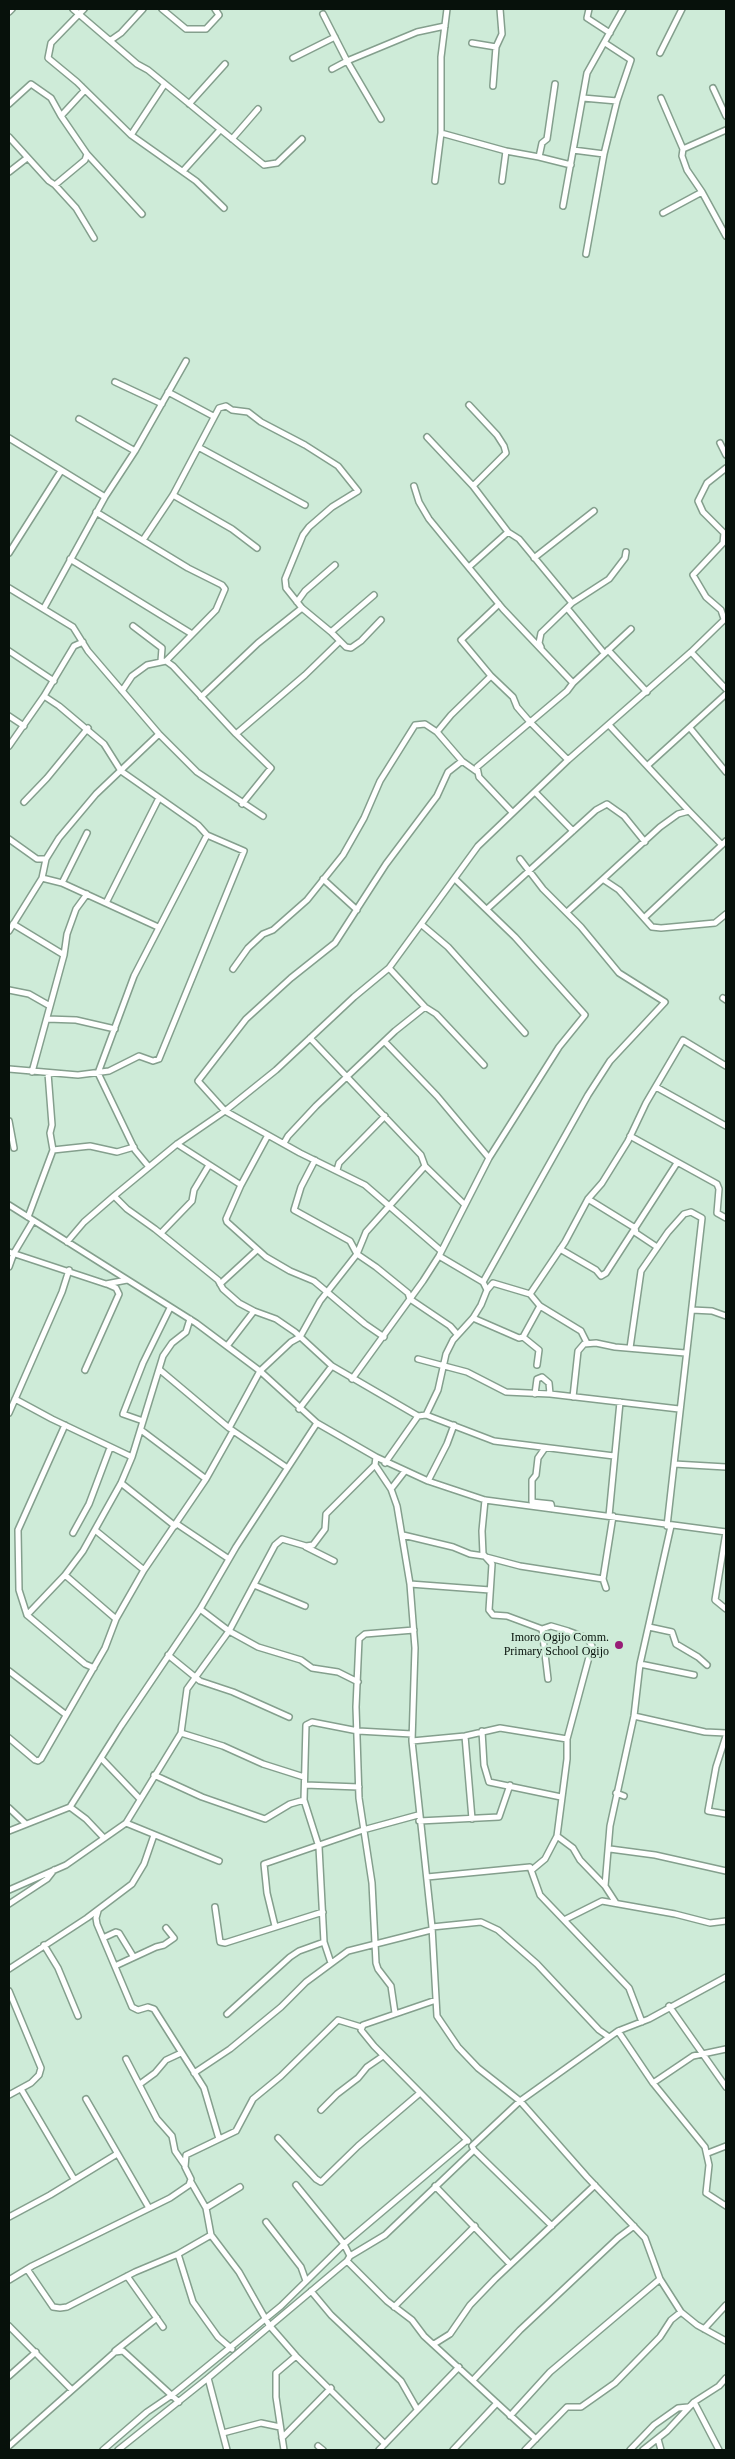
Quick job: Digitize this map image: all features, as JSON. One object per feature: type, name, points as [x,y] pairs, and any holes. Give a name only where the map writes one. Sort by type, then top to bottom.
[{"type":"street","points":[[9,12],[12,9]]},
{"type":"street","points":[[84,9],[76,11],[51,43],[48,58],[78,82],[132,135],[183,171],[224,208]]},
{"type":"street","points":[[111,40],[121,33],[143,9]]},
{"type":"street","points":[[162,9],[186,29],[206,29],[219,14],[215,9]]},
{"type":"street","points":[[435,180],[441,133],[439,97],[447,9]]},
{"type":"street","points":[[493,86],[496,47],[502,34],[500,9]]},
{"type":"street","points":[[589,9],[587,18],[610,33]]},
{"type":"street","points":[[563,206],[587,73],[623,9]]},
{"type":"street","points":[[660,53],[682,9]]},
{"type":"street","points":[[76,11],[164,85],[264,164],[277,164],[302,139]]},
{"type":"street","points":[[322,14],[381,119]]},
{"type":"street","points":[[332,69],[417,32],[445,26]]},
{"type":"street","points":[[293,58],[335,38]]},
{"type":"street","points":[[472,42],[496,47]]},
{"type":"street","points":[[586,254],[604,154],[617,101],[631,60],[605,43]]},
{"type":"street","points":[[189,104],[225,64]]},
{"type":"street","points":[[61,116],[84,91],[78,82]]},
{"type":"street","points":[[10,101],[31,84],[51,98],[87,154],[142,214]]},
{"type":"street","points":[[539,157],[542,143],[547,139],[555,84]]},
{"type":"street","points":[[132,135],[164,85]]},
{"type":"street","points":[[713,88],[726,116]]},
{"type":"street","points":[[582,98],[617,101]]},
{"type":"street","points":[[661,98],[683,149],[682,156],[687,170],[702,192],[726,236]]},
{"type":"street","points":[[232,139],[258,110]]},
{"type":"street","points":[[183,171],[220,130]]},
{"type":"street","points":[[683,149],[726,130]]},
{"type":"street","points":[[441,133],[506,151],[570,165]]},
{"type":"street","points":[[9,137],[76,208],[94,238]]},
{"type":"street","points":[[573,150],[604,154]]},
{"type":"street","points":[[502,182],[506,151]]},
{"type":"street","points":[[56,185],[85,160],[87,154]]},
{"type":"street","points":[[9,172],[27,158]]},
{"type":"street","points":[[663,213],[702,192]]},
{"type":"street","points":[[44,608],[96,512],[135,451],[186,360]]},
{"type":"street","points":[[115,382],[162,404]]},
{"type":"street","points":[[168,392],[213,416]]},
{"type":"street","points":[[469,405],[497,436],[504,446],[506,453],[473,486]]},
{"type":"street","points":[[142,540],[173,495],[200,448],[213,416],[219,408],[226,406],[232,410],[248,412],[261,422],[338,466],[358,491],[332,507],[303,535],[285,579],[286,588],[302,608],[346,647],[355,646],[381,620]]},
{"type":"street","points":[[79,420],[135,451]]},
{"type":"street","points":[[427,437],[473,486],[508,532],[519,539],[572,603]]},
{"type":"street","points":[[9,438],[105,497]]},
{"type":"street","points":[[720,443],[726,455]]},
{"type":"street","points":[[200,448],[305,505]]},
{"type":"street","points":[[67,1242],[84,1222],[148,1167],[177,1144],[225,1111],[276,1070],[354,997],[389,968],[456,880],[478,846],[568,760],[691,652],[725,618],[721,610],[706,597],[693,575],[723,543],[724,533],[703,512],[698,501],[707,483],[726,468]]},
{"type":"street","points":[[9,553],[61,471]]},
{"type":"street","points":[[414,486],[419,502],[430,519],[499,604],[573,682]]},
{"type":"street","points":[[173,495],[232,530],[257,548]]},
{"type":"street","points":[[534,558],[594,511]]},
{"type":"street","points":[[96,512],[188,568],[224,586],[224,594],[216,610],[163,661],[147,665],[138,671],[122,691]]},
{"type":"street","points":[[470,566],[508,532]]},
{"type":"street","points":[[541,647],[539,643],[541,633],[572,603],[609,579],[625,558],[626,552]]},
{"type":"street","points":[[70,560],[192,634]]},
{"type":"street","points":[[297,602],[305,591],[335,565]]},
{"type":"street","points":[[9,588],[73,627],[88,651],[122,691],[159,734],[197,772],[242,804],[263,816]]},
{"type":"street","points":[[331,632],[374,595]]},
{"type":"street","points":[[499,604],[461,640],[491,676],[513,697],[517,707],[530,722],[568,760]]},
{"type":"street","points":[[201,697],[258,643],[302,608]]},
{"type":"street","points":[[567,608],[646,692]]},
{"type":"street","points":[[133,626],[162,648],[163,661],[271,768],[242,804]]},
{"type":"street","points":[[476,771],[477,767],[567,691],[573,682],[631,629]]},
{"type":"street","points":[[9,746],[54,681],[74,646],[83,642]]},
{"type":"street","points":[[236,734],[305,675],[339,642]]},
{"type":"street","points":[[9,651],[54,681]]},
{"type":"street","points":[[691,652],[726,689]]},
{"type":"street","points":[[437,732],[451,715],[491,676]]},
{"type":"street","points":[[648,765],[726,694]]},
{"type":"street","points":[[9,1069],[78,1076],[109,1071],[139,1056],[153,1061],[159,1060],[244,851],[207,835],[198,825],[121,771],[109,750],[88,728],[44,696]]},
{"type":"street","points":[[9,716],[24,726]]},
{"type":"street","points":[[233,969],[248,948],[263,934],[273,930],[295,912],[343,855],[364,818],[380,781],[415,725],[425,724],[437,732],[462,761],[476,771],[494,795],[512,812]]},
{"type":"street","points":[[609,725],[689,811],[724,843],[645,917]]},
{"type":"street","points":[[24,802],[47,778],[88,728]]},
{"type":"street","points":[[690,728],[726,772]]},
{"type":"street","points":[[9,931],[42,878],[44,861],[59,838],[96,794],[159,734]]},
{"type":"street","points":[[462,761],[448,772],[436,796],[386,864],[335,943],[291,978],[246,1019],[200,1077],[198,1083],[225,1111],[268,1136],[365,1185],[440,1253],[483,1282],[487,1290]]},
{"type":"street","points":[[535,792],[573,831]]},
{"type":"street","points":[[106,904],[159,798]]},
{"type":"street","points":[[487,910],[598,808],[607,804],[624,816],[644,842]]},
{"type":"street","points":[[567,912],[644,842],[678,814],[689,811]]},
{"type":"street","points":[[62,883],[88,834]]},
{"type":"street","points":[[148,1167],[134,1148],[98,1073],[134,976],[207,835]]},
{"type":"street","points":[[9,839],[44,861]]},
{"type":"street","points":[[483,1282],[610,1061],[665,1002],[619,972],[567,912],[543,889],[520,859]]},
{"type":"street","points":[[42,878],[62,883],[158,927]]},
{"type":"street","points":[[323,879],[357,910]]},
{"type":"street","points":[[352,1379],[384,1337],[440,1253],[489,1158],[559,1047],[585,1015],[570,1000],[551,975],[456,880]]},
{"type":"street","points":[[604,880],[619,890],[652,927],[661,928],[715,923],[726,914]]},
{"type":"street","points":[[32,1072],[64,955],[67,934],[76,909],[87,894]]},
{"type":"street","points":[[13,924],[64,955]]},
{"type":"street","points":[[422,925],[448,947],[525,1033]]},
{"type":"street","points":[[389,968],[425,1007],[436,1014],[484,1065]]},
{"type":"street","points":[[9,990],[29,994],[50,1006]]},
{"type":"street","points":[[284,1143],[298,1124],[425,1007]]},
{"type":"street","points":[[47,1019],[76,1020],[115,1029]]},
{"type":"street","points":[[310,1038],[385,1116],[420,1155],[425,1166],[464,1204]]},
{"type":"street","points":[[530,1294],[560,1249],[588,1199],[602,1183],[683,1040],[726,1066]]},
{"type":"street","points":[[385,1042],[437,1096],[489,1158]]},
{"type":"street","points":[[28,1217],[54,1150],[50,1133],[52,1125],[48,1073]]},
{"type":"street","points":[[656,1087],[726,1126]]},
{"type":"street","points":[[337,1170],[339,1163],[385,1116]]},
{"type":"street","points":[[9,1121],[14,1148]]},
{"type":"street","points":[[268,1136],[241,1185],[226,1220],[257,1250],[278,1265],[314,1281],[384,1337]]},
{"type":"street","points":[[630,1136],[661,1151],[677,1163],[717,1184],[719,1189],[717,1213],[726,1218]]},
{"type":"street","points":[[177,1144],[241,1185]]},
{"type":"street","points":[[54,1150],[90,1146],[117,1152],[134,1148]]},
{"type":"street","points":[[315,1160],[301,1187],[294,1210],[350,1241],[357,1254],[408,1293],[410,1299],[450,1326],[457,1334]]},
{"type":"street","points":[[560,1249],[603,1275],[609,1271],[634,1228],[677,1163]]},
{"type":"street","points":[[161,1233],[192,1201],[194,1190],[209,1165]]},
{"type":"street","points":[[9,1738],[38,1761],[65,1714],[82,1691],[105,1648],[116,1618],[144,1570],[206,1479],[260,1371],[291,1342],[300,1337],[327,1292],[357,1254],[366,1232],[425,1166]]},
{"type":"street","points":[[114,1196],[127,1209],[161,1233],[220,1284],[223,1290],[254,1312],[276,1319],[300,1337],[332,1366],[352,1379],[418,1416],[426,1415],[494,1442],[614,1456]]},
{"type":"street","points":[[588,1199],[634,1228],[636,1234],[657,1247]]},
{"type":"street","points":[[9,1206],[190,1319],[260,1371],[299,1409],[317,1423],[385,1463],[428,1481],[485,1500],[611,1516],[669,1526],[726,1532],[715,1600],[726,1609]]},
{"type":"street","points":[[602,1901],[606,1889],[610,1826],[634,1716],[640,1664],[669,1526],[685,1353],[692,1310],[702,1218],[691,1212],[684,1214],[657,1247],[641,1271],[630,1348]]},
{"type":"street","points":[[9,1267],[11,1252],[33,1221]]},
{"type":"street","points":[[220,1284],[257,1250]]},
{"type":"street","points":[[11,1252],[69,1270],[116,1288],[118,1294],[86,1370]]},
{"type":"street","points":[[9,1413],[12,1401],[62,1292],[69,1270]]},
{"type":"street","points":[[106,1284],[128,1280]]},
{"type":"street","points":[[426,1415],[438,1390],[446,1354],[457,1334],[473,1318],[492,1284],[530,1294],[540,1306],[581,1331],[588,1343]]},
{"type":"street","points":[[524,1338],[540,1306]]},
{"type":"street","points":[[144,1421],[123,1414],[143,1363],[170,1308]]},
{"type":"street","points":[[692,1310],[712,1312],[726,1316]]},
{"type":"street","points":[[227,1346],[254,1312]]},
{"type":"street","points":[[473,1318],[524,1338],[540,1350],[537,1365]]},
{"type":"street","points":[[27,1615],[65,1575],[95,1530],[121,1483],[144,1421],[163,1356],[172,1343],[186,1332],[190,1319]]},
{"type":"street","points":[[573,1397],[578,1351],[581,1346],[588,1343],[685,1353]]},
{"type":"street","points":[[418,1359],[467,1372],[506,1392],[550,1394],[679,1409]]},
{"type":"street","points":[[299,1409],[332,1366]]},
{"type":"street","points":[[160,1370],[231,1430],[286,1467]]},
{"type":"street","points":[[535,1394],[537,1380],[542,1377],[549,1382],[550,1394]]},
{"type":"street","points":[[12,1401],[132,1457]]},
{"type":"street","points":[[606,1588],[603,1579],[611,1516],[614,1456],[620,1402]]},
{"type":"street","points":[[385,1463],[418,1416]]},
{"type":"street","points":[[9,1831],[70,1807],[168,1655],[200,1609],[286,1467],[317,1423]]},
{"type":"street","points":[[64,1425],[18,1530],[19,1590],[27,1615],[85,1664],[94,1668]]},
{"type":"street","points":[[428,1481],[447,1444],[454,1425]]},
{"type":"street","points":[[140,1430],[206,1479]]},
{"type":"street","points":[[74,1533],[89,1504],[110,1448]]},
{"type":"street","points":[[545,1448],[538,1458],[536,1475],[532,1480],[532,1502],[551,1504],[552,1509]]},
{"type":"street","points":[[306,1546],[312,1545],[325,1529],[326,1514],[375,1465],[376,1457]]},
{"type":"street","points":[[674,1464],[726,1467]]},
{"type":"street","points":[[375,1465],[390,1489],[397,1506],[410,1584],[414,1630],[412,1741],[418,1815],[432,1929],[438,2016],[458,2047],[478,2068],[520,2101],[645,2238],[660,2279],[681,2312],[704,2329],[726,2341]]},
{"type":"street","points":[[390,1489],[405,1471]]},
{"type":"street","points":[[121,1483],[176,1525],[229,1560]]},
{"type":"street","points":[[485,1500],[482,1531],[485,1556],[492,1564],[489,1610],[493,1615],[507,1616],[542,1629],[552,1626],[568,1631],[587,1638],[592,1646],[567,1739],[567,1759],[557,1836],[545,1859],[533,1869]]},
{"type":"street","points":[[95,1530],[144,1570]]},
{"type":"street","points":[[402,1535],[526,1567],[603,1579]]},
{"type":"street","points":[[9,1890],[66,1865],[126,1823],[139,1798],[181,1733],[187,1689],[230,1631],[278,1540],[282,1539],[306,1546],[334,1561]]},
{"type":"street","points":[[65,1575],[116,1618]]},
{"type":"street","points":[[410,1584],[490,1590]]},
{"type":"street","points":[[254,1585],[305,1606]]},
{"type":"street","points":[[200,1609],[230,1631],[258,1647],[300,1660],[312,1668],[338,1672],[358,1682]]},
{"type":"street","points":[[649,1627],[672,1632],[676,1644],[698,1657],[707,1665]]},
{"type":"street","points":[[542,1629],[548,1679]]},
{"type":"street","points":[[394,2013],[391,1986],[378,1969],[372,1883],[363,1830],[359,1787],[356,1707],[359,1638],[362,1635],[414,1630]]},
{"type":"street","points":[[168,1655],[200,1681],[233,1692],[289,1717]]},
{"type":"street","points":[[640,1664],[694,1675]]},
{"type":"street","points":[[9,1671],[65,1714]]},
{"type":"street","points":[[634,1716],[726,1735],[716,1767],[708,1811],[726,1814]]},
{"type":"street","points":[[331,1963],[324,1942],[318,1846],[304,1800],[308,1723],[330,1725],[358,1731],[412,1734]]},
{"type":"street","points":[[412,1741],[465,1736],[500,1728],[567,1739]]},
{"type":"street","points":[[482,1731],[484,1765],[489,1782],[561,1796]]},
{"type":"street","points":[[181,1733],[223,1746],[263,1764],[304,1777]]},
{"type":"street","points":[[465,1736],[472,1819]]},
{"type":"street","points":[[101,1758],[139,1798]]},
{"type":"street","points":[[154,1775],[202,1797],[265,1819],[290,1804],[304,1800]]},
{"type":"street","points":[[305,1784],[359,1787]]},
{"type":"street","points":[[419,1822],[499,1816],[510,1785]]},
{"type":"street","points":[[616,1793],[624,1796]]},
{"type":"street","points":[[70,1807],[86,1819],[104,1838]]},
{"type":"street","points":[[9,1808],[26,1824]]},
{"type":"street","points":[[276,1926],[267,1893],[264,1864],[363,1830],[418,1815]]},
{"type":"street","points":[[126,1823],[219,1861]]},
{"type":"street","points":[[9,1969],[98,1911],[127,1888],[137,1878],[154,1835]]},
{"type":"street","points":[[557,1836],[573,1848],[580,1860],[616,1903]]},
{"type":"street","points":[[610,1849],[655,1854],[702,1867],[726,1871]]},
{"type":"street","points":[[426,1877],[527,1866],[533,1869],[540,1896],[629,1988],[642,2022]]},
{"type":"street","points":[[9,1904],[47,1879],[54,1870]]},
{"type":"street","points":[[564,1920],[602,1901],[710,1923],[726,1921]]},
{"type":"street","points":[[215,1907],[220,1942],[225,1944],[323,1912]]},
{"type":"street","points":[[98,1911],[96,1918],[103,1938],[132,2007],[138,2010],[148,2007],[154,2009],[207,2096],[219,2139]]},
{"type":"street","points":[[194,2073],[230,2049],[281,2007],[306,1982],[348,1951],[432,1929],[481,1922],[498,1930],[537,1964],[599,2030],[609,2037]]},
{"type":"street","points":[[115,1966],[133,1956],[164,1945],[174,1938],[166,1928]]},
{"type":"street","points":[[103,1938],[116,1932],[119,1933],[133,1956]]},
{"type":"street","points":[[227,2014],[290,1957],[299,1951],[324,1942]]},
{"type":"street","points":[[44,1945],[58,1968],[78,2016]]},
{"type":"street","points":[[118,2450],[208,2378],[348,2259],[385,2235],[520,2101],[618,2031],[642,2022],[669,2006],[726,1978]]},
{"type":"street","points":[[9,1991],[41,2068],[36,2078],[9,2095]]},
{"type":"street","points":[[185,2167],[186,2155],[236,2131],[253,2099],[281,2076],[338,2020],[361,2027],[394,2013],[436,2000]]},
{"type":"street","points":[[669,2006],[680,2020],[682,2028],[726,2087]]},
{"type":"street","points":[[361,2027],[363,2033],[383,2056],[552,2226]]},
{"type":"street","points":[[618,2031],[653,2083],[702,2141],[708,2153],[709,2165],[706,2193],[726,2206]]},
{"type":"street","points":[[653,2083],[693,2056],[726,2049]]},
{"type":"street","points":[[140,2084],[155,2073],[166,2060],[182,2053]]},
{"type":"street","points":[[320,2110],[358,2078],[367,2067],[383,2056]]},
{"type":"street","points":[[126,2059],[157,2118],[172,2136],[176,2151],[206,2208],[211,2235],[239,2272],[269,2325],[296,2356],[331,2388],[385,2444]]},
{"type":"street","points":[[21,2089],[74,2179]]},
{"type":"street","points":[[278,2138],[314,2178],[321,2182],[358,2146],[420,2093]]},
{"type":"street","points":[[86,2099],[149,2208]]},
{"type":"street","points":[[103,2450],[147,2412],[172,2396],[230,2348],[306,2281],[344,2244],[467,2140]]},
{"type":"street","points":[[708,2153],[726,2146]]},
{"type":"street","points":[[9,2217],[50,2195],[117,2154]]},
{"type":"street","points":[[9,2280],[27,2269],[170,2198],[191,2182]]},
{"type":"street","points":[[296,2185],[344,2244],[348,2259],[394,2307],[412,2320],[434,2344],[474,2379],[510,2416],[536,2439]]},
{"type":"street","points":[[434,2344],[450,2334],[470,2305],[510,2264],[595,2185]]},
{"type":"street","points":[[435,2186],[510,2264]]},
{"type":"street","points":[[206,2208],[240,2187]]},
{"type":"street","points":[[266,2222],[301,2267],[306,2281]]},
{"type":"street","points":[[394,2307],[475,2226]]},
{"type":"street","points":[[474,2379],[520,2330],[618,2238],[634,2226]]},
{"type":"street","points":[[27,2269],[53,2307],[67,2307],[127,2276],[178,2254],[211,2235]]},
{"type":"street","points":[[178,2254],[193,2302],[218,2337],[237,2352]]},
{"type":"street","points":[[127,2276],[158,2318],[163,2328]]},
{"type":"street","points":[[510,2416],[550,2372],[660,2279]]},
{"type":"street","points":[[311,2290],[331,2315],[401,2381],[417,2409]]},
{"type":"street","points":[[704,2329],[726,2305]]},
{"type":"street","points":[[525,2450],[567,2407],[581,2407],[587,2404],[615,2383],[660,2337],[671,2320],[681,2312]]},
{"type":"street","points":[[9,2446],[115,2352],[158,2318]]},
{"type":"street","points":[[9,2326],[72,2390]]},
{"type":"street","points":[[115,2352],[123,2351],[179,2402]]},
{"type":"street","points":[[9,2376],[36,2352]]},
{"type":"street","points":[[284,2450],[276,2397],[276,2372],[296,2356]]},
{"type":"street","points":[[379,2450],[459,2367]]},
{"type":"street","points":[[208,2378],[228,2450]]},
{"type":"street","points":[[643,2450],[656,2442],[694,2402],[719,2386],[726,2378]]},
{"type":"street","points":[[282,2438],[331,2388]]},
{"type":"street","points":[[694,2402],[719,2450]]},
{"type":"street","points":[[452,2450],[497,2403]]},
{"type":"street","points":[[630,2450],[654,2425],[678,2408],[689,2407]]},
{"type":"street","points":[[223,2433],[261,2423],[280,2427]]},
{"type":"street","points":[[656,2442],[661,2450]]},
{"type":"place","name":"Imoro Ogijo Comm. Primary School Ogijo","points":[[619,1645]]}]
